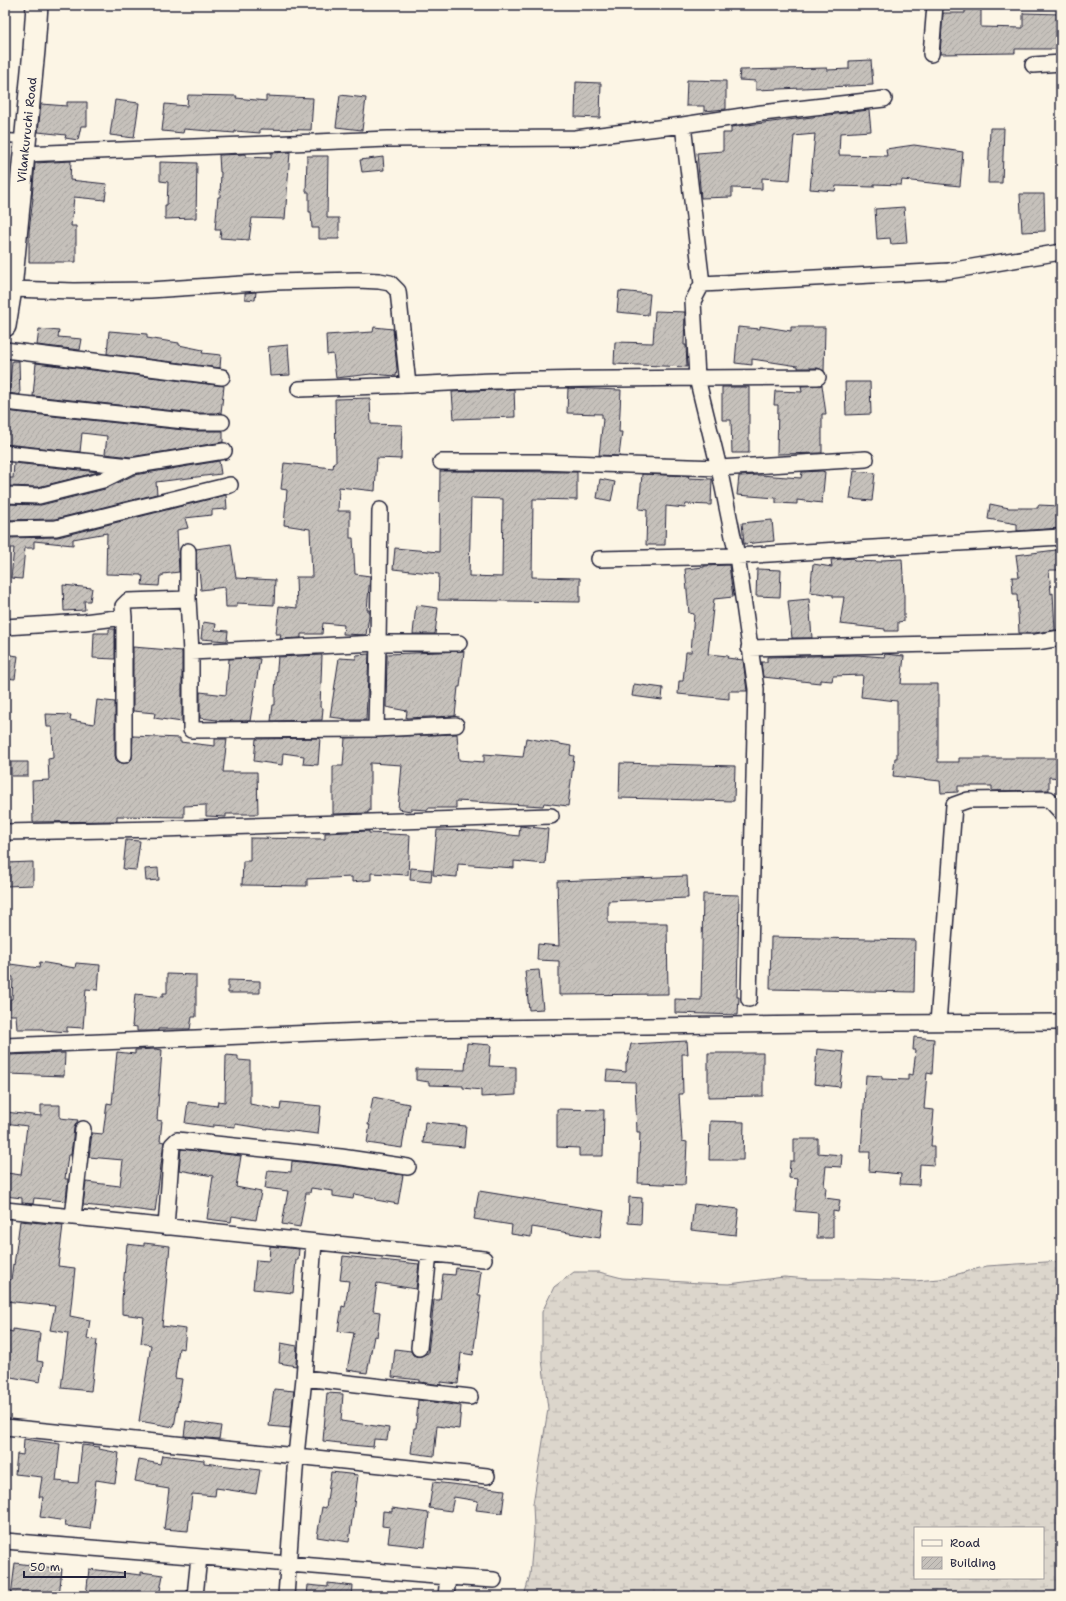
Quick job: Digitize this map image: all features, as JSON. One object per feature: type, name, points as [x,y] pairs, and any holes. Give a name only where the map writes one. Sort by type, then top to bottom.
[{"type":"main road","name":"Vilankuruchi Road","points":[[5,326],[11,289],[10,240],[25,147],[37,5]]},
{"type":"street","points":[[931,54],[935,5]]},
{"type":"street","points":[[1033,65],[1061,63]]},
{"type":"street","points":[[25,147],[381,139],[575,138],[683,125],[762,112],[884,99]]},
{"type":"street","points":[[683,125],[702,284],[693,301],[697,378],[719,468],[737,556],[756,689],[749,999]]},
{"type":"street","points":[[702,284],[949,271],[1061,252]]},
{"type":"street","points":[[11,289],[74,292],[150,290],[274,282],[358,280],[390,283],[398,291],[408,385]]},
{"type":"street","points":[[5,350],[222,377]]},
{"type":"street","points":[[299,389],[560,379],[818,377]]},
{"type":"street","points":[[5,402],[194,422],[222,422]]},
{"type":"street","points":[[5,453],[131,466],[224,451]]},
{"type":"street","points":[[441,462],[539,462],[719,468],[866,459]]},
{"type":"street","points":[[5,495],[39,496],[103,480],[131,466]]},
{"type":"street","points":[[5,529],[56,528],[230,485]]},
{"type":"street","points":[[376,729],[380,510]]},
{"type":"street","points":[[599,559],[737,556],[1061,537]]},
{"type":"street","points":[[188,551],[188,599],[191,652],[191,730],[376,729],[456,725]]},
{"type":"street","points":[[124,755],[123,606],[128,602],[188,599]]},
{"type":"street","points":[[5,627],[84,622],[124,617]]},
{"type":"street","points":[[749,648],[1036,642],[1061,638]]},
{"type":"street","points":[[191,652],[378,643],[459,643]]},
{"type":"street","points":[[938,1023],[954,805],[968,800],[1049,799],[1061,812]]},
{"type":"street","points":[[5,832],[161,829],[551,816]]},
{"type":"street","points":[[5,1046],[410,1029],[1061,1022]]},
{"type":"street","points":[[73,1217],[83,1129]]},
{"type":"street","points":[[166,1227],[172,1145],[177,1140],[341,1157],[408,1167]]},
{"type":"street","points":[[5,1210],[484,1259]]},
{"type":"street","points":[[286,1596],[314,1242]]},
{"type":"street","points":[[419,1348],[429,1254]]},
{"type":"street","points":[[304,1378],[470,1397]]},
{"type":"street","points":[[5,1427],[487,1476]]},
{"type":"street","points":[[6,1545],[199,1557],[494,1580]]},
{"type":"street","points":[[195,1596],[199,1557]]},
{"type":"street","points":[[446,1596],[448,1577]]},
{"type":"lane","points":[[5,138],[25,147]]},
{"type":"green space","points":[[1061,1261],[1061,1596],[524,1596],[530,1575],[534,1529],[533,1504],[548,1409],[542,1359],[542,1312],[554,1287],[574,1272],[599,1272],[622,1278],[729,1284],[784,1277],[809,1279],[914,1281],[940,1279],[987,1266]]},
{"type":"building","points":[[965,5],[981,5],[981,27],[1023,28],[1023,13],[1061,14],[1061,49],[1015,49],[1015,53],[940,54],[943,13],[965,13]]},
{"type":"building","points":[[871,60],[873,85],[756,90],[756,81],[739,80],[740,70],[827,68],[827,70],[849,69],[849,61]]},
{"type":"building","points":[[687,80],[726,81],[726,109],[704,111],[704,106],[686,106]]},
{"type":"building","points":[[576,82],[601,83],[600,118],[575,117]]},
{"type":"building","points":[[188,95],[237,96],[236,98],[266,101],[266,96],[313,98],[311,130],[260,129],[260,133],[235,131],[235,133],[184,129],[183,133],[162,131],[165,104],[187,106]]},
{"type":"building","points":[[340,95],[366,98],[362,130],[336,127]]},
{"type":"building","points":[[115,100],[139,103],[134,138],[110,135]]},
{"type":"building","points":[[67,102],[87,102],[87,126],[81,126],[78,140],[65,138],[66,135],[38,132],[41,104],[67,106]]},
{"type":"building","points":[[869,110],[871,131],[840,133],[839,155],[887,156],[886,149],[914,145],[963,152],[960,186],[902,180],[901,185],[874,184],[874,187],[836,186],[835,191],[810,189],[815,134],[794,136],[790,180],[762,178],[762,189],[732,188],[732,197],[701,198],[697,153],[723,151],[723,133],[731,133],[731,127]]},
{"type":"building","points":[[990,128],[1004,128],[1002,183],[988,183]]},
{"type":"building","points":[[290,152],[285,219],[252,218],[249,240],[220,238],[221,230],[215,230],[218,197],[220,197],[221,172],[219,155],[246,154],[246,157],[271,158],[271,153]]},
{"type":"building","points":[[307,156],[328,156],[327,218],[339,218],[339,239],[319,239],[319,228],[312,228],[311,212],[309,212],[309,192],[306,192]]},
{"type":"building","points":[[383,157],[384,170],[362,172],[360,160]]},
{"type":"building","points":[[71,161],[70,180],[107,184],[105,200],[74,197],[71,226],[76,226],[76,262],[29,262],[29,231],[35,163]]},
{"type":"building","points":[[160,162],[197,163],[196,218],[165,219],[168,182],[160,181]]},
{"type":"building","points":[[1020,194],[1044,194],[1045,231],[1022,232]]},
{"type":"building","points":[[904,207],[907,243],[891,244],[890,238],[877,239],[875,209]]},
{"type":"building","points":[[619,291],[650,294],[648,315],[617,312]]},
{"type":"building","points":[[256,292],[255,300],[245,299],[245,293]]},
{"type":"building","points":[[655,311],[685,312],[684,345],[686,345],[687,367],[614,364],[615,342],[653,343]]},
{"type":"building","points":[[760,326],[791,331],[791,327],[825,327],[824,371],[818,368],[798,368],[798,366],[752,359],[752,365],[735,363],[738,327],[760,329]]},
{"type":"building","points":[[374,327],[393,329],[397,369],[396,376],[371,374],[336,378],[333,354],[327,355],[326,335],[373,332]]},
{"type":"building","points":[[39,329],[59,331],[58,337],[82,339],[80,350],[37,345]]},
{"type":"building","points":[[109,331],[147,334],[147,338],[179,343],[179,345],[203,350],[202,353],[221,355],[220,368],[107,354]]},
{"type":"building","points":[[288,345],[290,375],[270,376],[268,347]]},
{"type":"building","points":[[12,361],[19,361],[20,395],[9,393]]},
{"type":"building","points":[[36,363],[224,386],[221,413],[194,413],[33,396]]},
{"type":"building","points":[[845,382],[870,382],[871,414],[846,415]]},
{"type":"building","points":[[822,385],[826,414],[822,414],[822,453],[777,454],[778,405],[774,405],[775,391],[802,392],[801,386]]},
{"type":"building","points":[[722,387],[749,387],[749,453],[732,453],[731,420],[722,420]]},
{"type":"building","points":[[568,388],[621,390],[619,432],[622,432],[619,456],[599,455],[603,419],[602,414],[567,413]]},
{"type":"building","points":[[514,389],[515,417],[454,419],[452,392]]},
{"type":"building","points":[[370,398],[371,424],[402,425],[401,459],[377,458],[375,491],[339,487],[338,511],[350,511],[350,538],[353,538],[355,574],[370,576],[367,610],[369,610],[369,616],[366,635],[343,634],[344,625],[323,623],[322,634],[301,634],[301,638],[280,639],[281,634],[276,634],[279,606],[297,608],[296,577],[312,577],[310,529],[284,525],[287,490],[281,489],[284,463],[333,468],[334,462],[336,462],[335,399]]},
{"type":"building","points":[[5,411],[193,431],[223,431],[223,442],[131,457],[105,454],[107,436],[82,433],[80,452],[5,444]]},
{"type":"building","points":[[219,461],[221,474],[156,482],[157,494],[55,519],[5,520],[5,504],[41,505],[105,489],[134,475]]},
{"type":"building","points":[[14,463],[99,472],[38,487],[5,486],[5,478],[13,478]]},
{"type":"building","points":[[440,471],[577,472],[577,500],[533,499],[532,577],[580,578],[580,602],[438,600],[439,574],[393,569],[395,548],[439,552]],"holes":[[[471,498],[503,499],[502,577],[469,576]]]},
{"type":"building","points":[[854,471],[875,473],[872,501],[850,499]]},
{"type":"building","points":[[802,472],[825,472],[822,503],[797,500],[797,504],[776,503],[776,498],[737,495],[739,476],[760,475],[801,478]]},
{"type":"building","points":[[642,474],[689,476],[688,478],[712,479],[711,505],[686,504],[685,508],[666,506],[665,545],[646,545],[647,510],[639,509]]},
{"type":"building","points":[[600,479],[615,482],[611,501],[597,498]]},
{"type":"building","points":[[226,495],[227,509],[212,510],[212,515],[185,518],[188,528],[177,530],[179,572],[163,574],[163,576],[160,576],[159,586],[142,585],[143,576],[141,575],[106,574],[107,533],[73,539],[73,545],[34,541],[34,548],[25,548],[22,579],[11,578],[14,548],[5,548],[5,538],[58,537]]},
{"type":"building","points":[[990,504],[1009,508],[1038,508],[1038,505],[1061,506],[1061,528],[1017,531],[1017,524],[988,519]]},
{"type":"building","points":[[772,520],[774,541],[744,544],[742,523]]},
{"type":"building","points":[[231,544],[236,578],[275,580],[274,605],[237,603],[237,607],[226,607],[225,587],[201,590],[199,570],[197,571],[196,549]]},
{"type":"building","points":[[1056,550],[1061,551],[1061,570],[1049,570],[1051,594],[1053,593],[1055,630],[1035,633],[1019,633],[1017,594],[1013,594],[1012,577],[1019,577],[1016,555]]},
{"type":"building","points":[[853,558],[854,561],[882,562],[882,560],[902,559],[904,621],[898,622],[898,631],[885,631],[885,629],[840,624],[844,597],[833,597],[833,595],[810,592],[813,564],[832,567],[831,560]]},
{"type":"building","points":[[729,565],[733,597],[714,599],[708,654],[728,656],[727,658],[743,660],[747,691],[729,691],[729,699],[678,694],[679,681],[683,681],[686,652],[691,652],[694,614],[689,613],[685,569],[704,566]]},
{"type":"building","points":[[757,569],[781,570],[780,597],[756,596]]},
{"type":"building","points":[[63,585],[92,588],[90,601],[84,601],[85,610],[64,611]]},
{"type":"building","points":[[809,599],[812,638],[792,638],[788,601]]},
{"type":"building","points":[[416,605],[438,608],[435,634],[413,634]]},
{"type":"building","points":[[203,622],[216,624],[215,630],[228,631],[227,641],[201,639]]},
{"type":"building","points":[[109,629],[115,629],[115,659],[93,658],[94,633],[109,633]]},
{"type":"building","points":[[133,647],[182,651],[182,722],[154,718],[155,713],[133,711]]},
{"type":"building","points":[[464,651],[455,716],[406,718],[407,711],[386,707],[387,654]]},
{"type":"building","points":[[5,654],[18,656],[15,679],[5,678]]},
{"type":"building","points":[[369,654],[366,720],[346,720],[330,717],[339,658],[356,659],[356,655]]},
{"type":"building","points":[[885,654],[904,656],[901,684],[938,684],[938,762],[959,762],[959,758],[1061,758],[1061,778],[1049,777],[1049,790],[992,791],[992,786],[958,786],[958,792],[941,793],[940,781],[893,776],[895,758],[897,758],[897,701],[861,697],[863,675],[833,676],[832,681],[820,680],[820,683],[763,677],[761,662],[767,662],[767,657],[857,655],[884,657]]},
{"type":"building","points":[[322,655],[320,707],[323,708],[322,720],[271,721],[273,705],[275,705],[278,657]]},
{"type":"building","points":[[229,659],[260,659],[250,721],[217,721],[200,718],[200,692],[226,695]]},
{"type":"building","points":[[634,684],[663,688],[662,700],[632,696]]},
{"type":"building","points":[[97,700],[115,702],[115,755],[116,760],[120,763],[128,763],[132,759],[133,736],[180,738],[180,742],[215,746],[215,739],[227,739],[223,772],[257,772],[258,814],[226,814],[226,817],[206,816],[206,805],[184,806],[184,817],[117,816],[117,821],[33,822],[32,781],[49,780],[48,759],[53,758],[52,727],[47,727],[46,714],[71,715],[70,720],[94,724]]},
{"type":"building","points":[[457,734],[459,760],[484,762],[484,754],[523,757],[526,738],[571,746],[570,755],[574,756],[568,806],[544,803],[543,806],[456,801],[456,808],[428,808],[428,810],[411,809],[411,811],[398,809],[402,765],[370,763],[370,811],[368,811],[368,813],[333,814],[333,766],[343,766],[345,738]]},
{"type":"building","points":[[320,738],[318,765],[303,764],[304,756],[283,753],[282,765],[254,761],[256,739]]},
{"type":"building","points":[[11,762],[28,762],[28,776],[11,776]]},
{"type":"building","points":[[620,763],[735,766],[734,801],[619,798]]},
{"type":"building","points":[[520,826],[548,829],[545,864],[514,861],[514,868],[458,864],[457,877],[433,875],[437,830],[478,831],[519,836]]},
{"type":"building","points":[[369,831],[369,833],[410,835],[408,875],[371,873],[371,880],[352,882],[352,877],[307,879],[307,886],[242,885],[243,861],[250,861],[250,838],[325,839],[325,833]]},
{"type":"building","points":[[126,840],[140,841],[136,870],[123,869]]},
{"type":"building","points":[[33,862],[33,885],[5,886],[5,863]]},
{"type":"building","points":[[158,868],[159,880],[146,881],[145,869]]},
{"type":"building","points":[[411,868],[432,870],[431,882],[410,880]]},
{"type":"building","points":[[687,876],[688,898],[608,901],[608,923],[667,923],[668,994],[559,995],[559,961],[537,960],[538,944],[559,946],[557,881]]},
{"type":"building","points":[[703,894],[739,895],[738,1015],[675,1013],[675,999],[701,1000]]},
{"type":"building","points":[[771,937],[915,940],[914,992],[770,989]]},
{"type":"building","points":[[40,962],[75,968],[76,963],[100,965],[98,990],[86,989],[83,1028],[67,1027],[67,1032],[43,1029],[17,1029],[16,1015],[10,1015],[10,999],[12,999],[13,977],[8,976],[10,964],[39,968]]},
{"type":"building","points":[[539,970],[543,1009],[529,1010],[525,971]]},
{"type":"building","points":[[167,974],[196,975],[196,1017],[192,1017],[190,1029],[158,1029],[158,1031],[137,1031],[137,1027],[132,1026],[135,994],[163,997],[163,993],[167,993]]},
{"type":"building","points":[[228,980],[260,981],[260,993],[228,993]]},
{"type":"building","points":[[914,1037],[934,1039],[932,1074],[927,1073],[924,1109],[934,1110],[931,1146],[934,1146],[934,1165],[920,1164],[919,1185],[900,1184],[901,1174],[869,1171],[870,1152],[861,1152],[866,1075],[882,1076],[882,1079],[908,1080],[908,1074],[913,1075],[916,1050],[913,1050]]},
{"type":"building","points":[[687,1041],[688,1054],[682,1054],[683,1094],[679,1094],[682,1141],[687,1142],[685,1185],[638,1183],[640,1132],[637,1132],[635,1082],[606,1081],[607,1070],[626,1072],[626,1063],[631,1044]]},
{"type":"building","points":[[467,1043],[491,1045],[489,1066],[516,1067],[516,1095],[481,1097],[481,1090],[463,1088],[463,1086],[429,1085],[429,1082],[416,1080],[416,1069],[465,1070]]},
{"type":"building","points":[[817,1049],[844,1052],[840,1087],[814,1084]]},
{"type":"building","points":[[135,1050],[162,1050],[157,1120],[162,1121],[160,1141],[164,1142],[155,1212],[83,1205],[86,1182],[120,1186],[123,1160],[89,1157],[92,1133],[103,1134],[107,1103],[112,1104],[117,1052],[135,1054]]},
{"type":"building","points":[[65,1053],[64,1076],[8,1074],[8,1055]]},
{"type":"building","points":[[708,1053],[763,1053],[763,1096],[708,1097]]},
{"type":"building","points":[[226,1055],[238,1056],[238,1060],[250,1061],[250,1104],[280,1110],[281,1102],[321,1106],[318,1134],[235,1124],[235,1127],[213,1125],[213,1127],[185,1123],[188,1102],[217,1106],[218,1101],[225,1102]]},
{"type":"building","points":[[373,1097],[409,1104],[402,1148],[367,1143],[370,1125],[368,1125]]},
{"type":"building","points":[[41,1105],[60,1105],[60,1118],[78,1120],[74,1128],[71,1155],[68,1155],[65,1179],[68,1179],[66,1201],[34,1198],[33,1204],[22,1203],[22,1198],[5,1196],[5,1192],[7,1173],[21,1175],[27,1126],[5,1123],[5,1112],[41,1116]]},
{"type":"building","points":[[557,1109],[604,1110],[603,1156],[579,1156],[579,1148],[557,1147]]},
{"type":"building","points":[[710,1121],[744,1122],[743,1160],[709,1160]]},
{"type":"building","points":[[425,1122],[466,1126],[464,1147],[423,1143]]},
{"type":"building","points":[[794,1139],[818,1139],[818,1153],[842,1155],[841,1167],[826,1166],[824,1186],[826,1187],[825,1198],[840,1200],[838,1212],[833,1211],[833,1238],[817,1238],[818,1213],[795,1211],[798,1179],[789,1178],[790,1161],[794,1161]]},
{"type":"building","points":[[181,1149],[241,1156],[236,1187],[261,1192],[256,1220],[232,1216],[231,1222],[207,1219],[213,1176],[179,1170]]},
{"type":"building","points":[[292,1161],[403,1175],[398,1204],[354,1194],[353,1199],[333,1196],[333,1191],[311,1188],[310,1193],[306,1193],[300,1227],[282,1224],[288,1191],[265,1188],[268,1170],[291,1172]]},
{"type":"building","points":[[479,1191],[604,1211],[600,1238],[532,1227],[531,1237],[511,1234],[512,1225],[474,1219]]},
{"type":"building","points":[[629,1197],[642,1198],[641,1224],[628,1223]]},
{"type":"building","points":[[694,1204],[739,1209],[736,1235],[691,1230]]},
{"type":"building","points":[[20,1221],[63,1225],[58,1266],[75,1268],[70,1316],[90,1320],[87,1339],[97,1340],[91,1391],[61,1388],[68,1333],[50,1330],[55,1306],[5,1301],[5,1279],[11,1280]]},
{"type":"building","points":[[144,1243],[170,1246],[162,1326],[186,1329],[184,1349],[179,1348],[175,1378],[182,1379],[174,1427],[139,1421],[151,1345],[141,1343],[144,1317],[122,1314],[122,1299],[127,1244],[144,1246]]},
{"type":"building","points":[[270,1246],[299,1249],[298,1260],[296,1260],[293,1293],[253,1289],[256,1260],[269,1261]]},
{"type":"building","points":[[343,1256],[419,1264],[416,1289],[377,1283],[373,1311],[380,1312],[377,1337],[374,1336],[367,1373],[347,1370],[354,1333],[338,1331],[342,1306],[345,1307],[349,1281],[340,1280]]},
{"type":"building","points":[[456,1268],[481,1271],[478,1295],[481,1295],[473,1355],[461,1353],[458,1384],[441,1382],[441,1385],[420,1382],[420,1380],[392,1377],[395,1349],[411,1351],[413,1355],[418,1357],[428,1353],[434,1300],[440,1300],[443,1274],[455,1275]]},
{"type":"building","points":[[13,1329],[40,1333],[37,1361],[43,1362],[40,1382],[5,1376],[5,1330],[13,1332]]},
{"type":"building","points":[[281,1343],[297,1346],[296,1366],[279,1363]]},
{"type":"building","points":[[274,1389],[294,1391],[290,1428],[269,1426]]},
{"type":"building","points":[[327,1393],[343,1394],[341,1421],[389,1428],[387,1440],[374,1439],[373,1447],[323,1441]]},
{"type":"building","points":[[418,1400],[461,1406],[459,1429],[437,1426],[434,1456],[411,1453],[414,1428],[416,1428]]},
{"type":"building","points":[[186,1421],[221,1426],[219,1439],[184,1436]]},
{"type":"building","points":[[24,1439],[60,1444],[56,1481],[78,1483],[82,1445],[100,1447],[99,1449],[119,1453],[115,1483],[96,1480],[90,1529],[65,1526],[66,1521],[40,1517],[43,1497],[39,1497],[42,1477],[15,1474],[17,1454],[23,1455]]},
{"type":"building","points":[[162,1455],[204,1460],[204,1463],[260,1470],[256,1494],[216,1488],[215,1496],[192,1494],[188,1531],[164,1529],[169,1489],[135,1481],[139,1460],[160,1464]]},
{"type":"building","points":[[331,1472],[358,1475],[349,1542],[317,1537],[322,1507],[326,1508]]},
{"type":"building","points":[[433,1482],[505,1490],[502,1513],[476,1510],[478,1501],[454,1497],[451,1511],[429,1508]]},
{"type":"building","points":[[392,1508],[429,1513],[425,1547],[388,1543],[390,1527],[382,1526],[383,1511],[392,1512]]},
{"type":"building","points":[[15,1563],[62,1569],[59,1596],[11,1596]]},
{"type":"building","points":[[89,1569],[141,1575],[141,1572],[163,1575],[159,1596],[86,1596]]},
{"type":"building","points":[[328,1583],[353,1586],[352,1596],[307,1596],[308,1585],[328,1587]]}]
